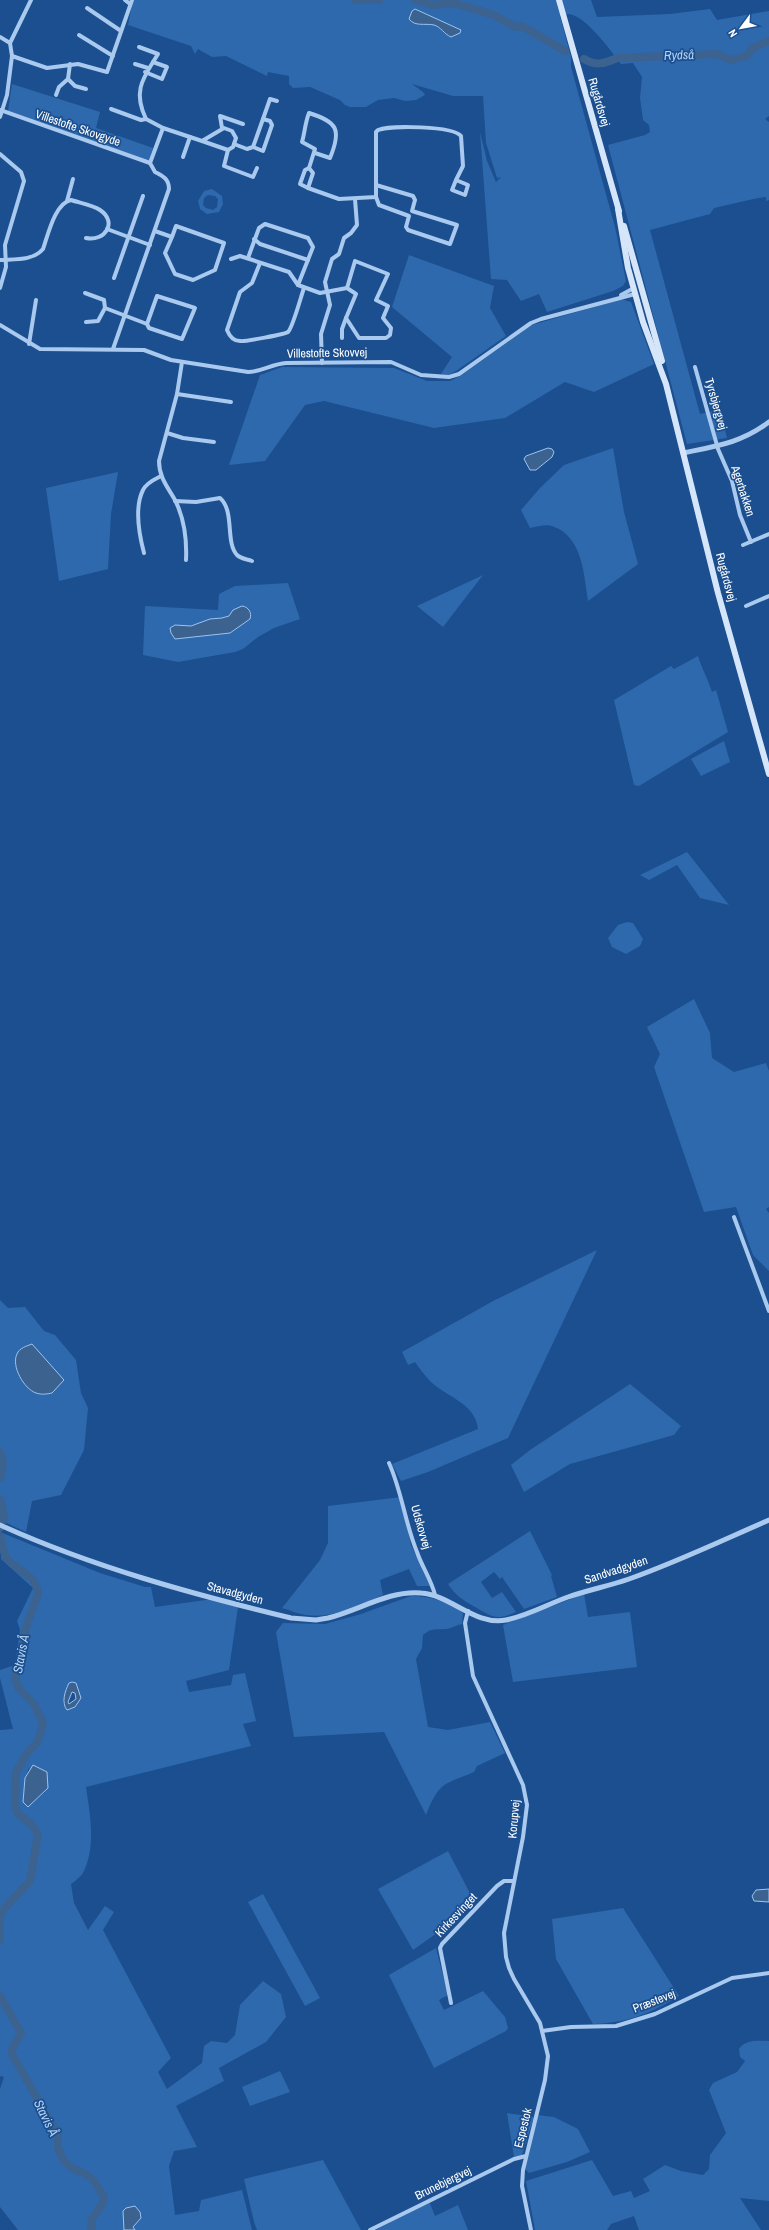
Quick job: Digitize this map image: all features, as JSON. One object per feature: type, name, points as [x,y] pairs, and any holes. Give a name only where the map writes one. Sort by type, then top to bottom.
[{"type":"main road","name":"Rugårdsvej","points":[[559,0],[618,209],[625,253],[638,290],[666,384]]},
{"type":"main road","name":"Rugårdsvej","points":[[638,290],[644,311],[652,326],[718,593],[769,774]]},
{"type":"street","points":[[0,117],[7,95],[12,56],[10,43],[31,0]]},
{"type":"street","points":[[12,56],[47,68],[78,64],[107,72],[131,2],[125,0]]},
{"type":"street","points":[[87,8],[121,31]]},
{"type":"street","points":[[79,35],[112,56]]},
{"type":"street","points":[[0,37],[10,43]]},
{"type":"street","points":[[139,47],[158,54],[145,72],[141,82],[140,98],[146,119]]},
{"type":"street","points":[[145,72],[162,78],[167,67],[153,62]]},
{"type":"street","points":[[56,95],[59,86],[68,79],[70,64]]},
{"type":"street","points":[[136,64],[148,68]]},
{"type":"street","points":[[68,79],[75,86],[86,89]]},
{"type":"street","points":[[253,147],[270,99],[277,101]]},
{"type":"street","points":[[111,109],[141,120],[146,119],[163,128],[228,150]]},
{"type":"street","name":"Villestofte Skovgyde","points":[[1,111],[150,163]]},
{"type":"street","points":[[315,153],[330,158],[337,141],[335,129],[327,119],[309,113],[304,124],[306,130],[302,142],[315,149],[315,153],[310,168],[305,170],[300,184],[339,199],[376,197]]},
{"type":"street","points":[[222,128],[220,116],[243,124]]},
{"type":"street","points":[[234,144],[248,149],[253,147],[263,151],[272,125],[270,121],[263,118]]},
{"type":"street","points":[[112,350],[155,231],[169,185],[166,178],[155,172],[150,163],[163,128]]},
{"type":"street","points":[[202,141],[222,128],[232,131],[235,134],[234,144],[228,150],[224,166],[253,177],[257,168]]},
{"type":"street","points":[[376,185],[413,196],[415,200],[412,211],[457,225],[450,244],[408,230],[406,227],[409,216],[379,205],[376,197],[376,185],[376,132],[381,129],[418,128],[459,133],[461,136],[463,166],[456,180]]},
{"type":"street","points":[[183,157],[190,137]]},
{"type":"street","points":[[0,154],[21,172],[24,181],[5,245],[7,260],[0,288]]},
{"type":"street","points":[[308,188],[313,173],[310,168]]},
{"type":"street","points":[[67,201],[73,178]]},
{"type":"street","points":[[114,278],[143,196]]},
{"type":"street","points":[[322,363],[321,334],[330,304],[325,282],[332,259],[339,254],[344,238],[354,230],[357,225],[355,199]]},
{"type":"street","points":[[0,260],[28,258],[39,254],[43,249],[60,206],[67,201],[71,200],[100,210],[107,219],[107,229],[102,236],[96,239],[86,238]]},
{"type":"street","points":[[248,258],[258,228],[265,224],[308,238],[313,247],[298,285]]},
{"type":"street","points":[[176,226],[224,243],[215,270],[193,280],[175,274],[165,252],[172,237],[176,226]]},
{"type":"street","points":[[107,229],[150,245]]},
{"type":"street","points":[[155,231],[172,237]]},
{"type":"street","points":[[254,239],[260,244],[308,260]]},
{"type":"street","points":[[231,259],[240,256],[289,272],[298,285],[320,293],[347,288],[356,294],[342,329],[342,338]]},
{"type":"street","points":[[346,318],[359,338],[386,338],[392,332],[384,318],[388,306],[376,300],[388,274],[355,261],[347,288]]},
{"type":"street","points":[[260,263],[252,283],[240,292],[227,330],[231,337],[240,342],[255,338],[282,336],[289,332],[304,288]]},
{"type":"street","name":"Villestofte Skovvej","points":[[0,325],[40,349],[144,350],[171,360],[248,372],[258,372],[276,364],[391,362],[421,375],[449,377],[459,374],[531,323],[638,290]]},
{"type":"street","points":[[85,293],[104,300],[105,308],[98,321],[86,322]]},
{"type":"street","points":[[105,308],[147,324],[149,328],[182,339],[195,308],[157,296],[147,324]]},
{"type":"street","points":[[30,344],[36,300]]},
{"type":"street","points":[[182,362],[177,394],[159,461],[161,476],[175,501],[185,529],[186,560]]},
{"type":"street","name":"Tyrsbjergvej","points":[[695,367],[717,446]]},
{"type":"street","points":[[177,394],[230,402]]},
{"type":"street","name":"Tyrsbjergvej","points":[[683,453],[717,446],[748,437],[769,422]]},
{"type":"street","points":[[167,433],[183,438],[214,442]]},
{"type":"street","name":"Agerbakken","points":[[717,446],[732,481],[740,515],[751,542]]},
{"type":"street","points":[[144,553],[138,526],[143,489],[161,476]]},
{"type":"street","points":[[175,501],[196,502],[220,498],[228,514],[234,550],[241,558],[252,561]]},
{"type":"street","points":[[743,545],[769,534]]},
{"type":"street","points":[[746,606],[769,596]]},
{"type":"street","points":[[734,1217],[769,1311]]},
{"type":"street","name":"Udskovvej","points":[[389,1463],[399,1484],[416,1551],[432,1582],[435,1595]]},
{"type":"street","name":"Sandvadgyden","points":[[468,1611],[488,1620],[505,1621],[586,1591],[630,1579],[769,1520]]},
{"type":"street","name":"Stavadgyden","points":[[0,1525],[73,1556],[119,1571],[291,1618],[316,1620],[334,1617],[401,1594],[421,1593],[435,1595],[468,1611]]},
{"type":"street","name":"Korupvej","points":[[468,1611],[465,1623],[472,1676],[523,1785],[526,1797],[523,1837],[504,1933],[506,1956],[514,1980],[542,2031]]},
{"type":"street","name":"Kirkesvinget","points":[[451,2003],[440,1948],[442,1944],[497,1886],[504,1881],[514,1881]]},
{"type":"street","name":"Præstevej","points":[[542,2031],[571,2027],[616,2026],[655,2014],[732,1978],[769,1973]]},
{"type":"street","name":"Espestok","points":[[531,2230],[522,2186],[526,2156],[548,2069],[548,2056],[542,2031]]},
{"type":"street","name":"Brunebjergvej","points":[[370,2230],[514,2159],[526,2156]]},
{"type":"shaded area","points":[[133,0],[591,0],[597,17],[670,14],[710,9],[717,20],[769,11],[769,116],[765,119],[769,122],[769,200],[766,201],[766,197],[758,198],[714,208],[710,214],[650,230],[700,414],[720,410],[727,438],[687,444],[608,145],[645,135],[650,132],[649,125],[643,120],[640,98],[642,77],[633,63],[621,64],[598,35],[583,21],[576,16],[569,14],[560,16],[571,57],[571,67],[615,227],[626,281],[623,286],[613,291],[547,312],[539,294],[521,301],[507,280],[491,279],[480,132],[487,161],[496,182],[501,177],[497,178],[486,143],[483,96],[453,96],[412,84],[425,95],[416,100],[405,101],[394,98],[378,100],[366,107],[350,107],[345,105],[340,100],[310,87],[293,88],[289,84],[289,76],[268,72],[267,76],[226,56],[212,57],[198,49],[195,54],[191,46],[128,25]]},
{"type":"shaded area","points":[[415,9],[461,30],[460,33],[451,37],[439,27],[434,25],[414,23],[409,19],[412,11]]},
{"type":"shaded area","points":[[12,84],[100,112],[96,128],[153,148],[149,161],[8,111]]},
{"type":"shaded area","points":[[212,189],[222,196],[223,204],[219,212],[207,214],[200,209],[198,201],[204,191]],"holes":[[[208,195],[215,196],[218,199],[217,207],[213,210],[206,208],[203,205],[204,198]]]},
{"type":"shaded area","points":[[409,255],[494,286],[490,308],[506,336],[456,371],[448,375],[441,374],[452,357],[392,307]]},
{"type":"shaded area","points":[[621,299],[631,302],[654,364],[594,392],[565,382],[505,418],[434,428],[324,401],[305,405],[265,461],[229,465],[260,375],[282,367],[394,368],[427,381],[450,381],[460,376],[532,325]]},
{"type":"shaded area","points":[[548,448],[552,449],[554,452],[552,457],[536,470],[530,470],[524,459],[526,456]]},
{"type":"shaded area","points":[[613,448],[624,512],[638,564],[588,601],[580,558],[570,538],[562,531],[550,525],[530,528],[521,510],[540,488],[564,465]]},
{"type":"shaded area","points":[[118,472],[111,514],[108,569],[59,581],[46,488]]},
{"type":"shaded area","points":[[483,575],[443,627],[417,606]]},
{"type":"shaded area","points":[[288,583],[300,619],[274,628],[258,637],[243,649],[235,652],[178,662],[143,655],[145,606],[218,610],[219,594],[235,586]]},
{"type":"shaded area","points":[[242,606],[249,611],[251,615],[250,619],[230,633],[175,639],[171,633],[170,628],[175,625],[191,626],[210,619],[222,618],[229,616],[233,610]]},
{"type":"shaded area","points":[[698,656],[712,692],[716,690],[728,732],[639,786],[634,785],[614,700],[671,666],[674,669]]},
{"type":"shaded area","points":[[724,741],[730,762],[701,776],[691,759]]},
{"type":"shaded area","points":[[687,852],[729,905],[700,898],[677,865],[649,880],[640,875]]},
{"type":"shaded area","points":[[627,922],[633,923],[643,939],[640,946],[626,954],[612,947],[608,938],[618,925]]},
{"type":"shaded area","points":[[694,999],[710,1033],[712,1058],[734,1072],[766,1063],[769,1071],[769,1207],[766,1209],[769,1213],[769,1271],[753,1255],[736,1207],[704,1212],[654,1067],[660,1054],[647,1027]]},
{"type":"shaded area","points":[[597,1250],[508,1438],[428,1472],[401,1481],[392,1464],[478,1429],[476,1420],[472,1413],[460,1402],[431,1382],[415,1362],[408,1365],[402,1352],[495,1300]]},
{"type":"shaded area","points":[[0,1300],[8,1308],[25,1307],[44,1331],[55,1335],[76,1360],[81,1393],[88,1408],[84,1450],[61,1495],[32,1501],[26,1532],[0,1520]]},
{"type":"shaded area","points":[[32,1344],[64,1380],[52,1393],[40,1394],[31,1391],[23,1382],[17,1371],[16,1359],[19,1350]]},
{"type":"shaded area","points":[[630,1384],[681,1426],[674,1435],[570,1464],[524,1492],[511,1465],[530,1450]]},
{"type":"shaded area","points":[[401,1497],[411,1545],[431,1586],[417,1586],[409,1569],[380,1580],[383,1595],[346,1610],[316,1616],[282,1608],[320,1560],[328,1543],[328,1506]]},
{"type":"shaded area","points":[[530,1531],[552,1575],[557,1597],[524,1609],[502,1577],[500,1579],[494,1572],[481,1582],[492,1598],[502,1592],[516,1612],[509,1615],[494,1617],[463,1600],[448,1584]]},
{"type":"shaded area","points":[[0,1532],[100,1573],[145,1587],[151,1587],[155,1607],[213,1599],[238,1607],[229,1670],[186,1681],[189,1692],[231,1685],[233,1675],[245,1673],[256,1721],[243,1724],[251,1746],[86,1787],[91,1829],[90,1851],[83,1873],[71,1884],[74,1903],[88,1930],[105,1906],[114,1912],[103,1930],[171,2058],[158,2072],[167,2089],[202,2063],[204,2046],[211,2041],[227,2043],[235,2035],[240,2005],[263,1981],[281,1994],[286,2017],[266,2042],[219,2068],[224,2081],[176,2106],[197,2147],[174,2151],[169,2166],[175,2215],[199,2211],[201,2200],[242,2190],[252,2230],[18,2230],[0,2207],[0,2089],[4,2077],[0,2076],[0,1730],[13,1729],[0,1678],[0,1670],[15,1665],[20,1630],[17,1621],[33,1588],[1,1559]],"holes":[[[67,1686],[81,1698],[75,1707],[67,1710],[63,1704]],[[29,1768],[45,1792],[30,1805],[23,1802],[25,1778]]]},
{"type":"shaded area","points":[[584,1594],[588,1617],[630,1612],[637,1667],[513,1682],[503,1625]]},
{"type":"shaded area","points":[[411,1596],[425,1597],[445,1602],[463,1613],[462,1624],[447,1629],[434,1629],[423,1635],[422,1648],[416,1659],[428,1727],[448,1730],[490,1722],[505,1753],[477,1766],[474,1772],[443,1786],[435,1796],[426,1815],[384,1732],[294,1737],[276,1632],[283,1623],[325,1624],[361,1614]]},
{"type":"shaded area","points":[[69,1683],[76,1683],[81,1698],[75,1707],[67,1710],[64,1700]],"holes":[[[72,1692],[75,1693],[76,1699],[69,1704],[68,1702]]]},
{"type":"shaded area","points":[[33,1765],[47,1772],[48,1788],[28,1807],[23,1802],[25,1778]]},
{"type":"shaded area","points":[[448,1851],[474,1901],[447,1926],[413,1950],[378,1889]]},
{"type":"shaded area","points":[[769,1889],[769,1902],[754,1901],[752,1896],[756,1890]]},
{"type":"shaded area","points":[[263,1894],[320,1998],[305,2006],[248,1902]]},
{"type":"shaded area","points":[[623,1908],[679,1996],[648,2013],[616,2022],[593,2024],[556,1959],[552,1919]]},
{"type":"shaded area","points":[[436,1948],[448,1995],[439,2000],[444,2010],[483,1991],[505,2017],[508,2028],[506,2031],[434,2068],[389,1975]]},
{"type":"shaded area","points":[[752,2041],[769,2041],[769,2201],[740,2198],[761,2230],[639,2230],[634,2216],[611,2224],[607,2230],[535,2230],[526,2181],[592,2160],[613,2196],[631,2191],[634,2198],[650,2191],[643,2179],[665,2165],[681,2171],[703,2175],[709,2169],[710,2155],[726,2133],[709,2090],[713,2083],[737,2072],[745,2061],[740,2057],[739,2049],[742,2046]]},
{"type":"shaded area","points":[[280,2071],[290,2092],[250,2106],[242,2087]]},
{"type":"shaded area","points":[[507,2113],[534,2117],[522,2155],[514,2157]]},
{"type":"shaded area","points":[[537,2115],[554,2117],[578,2129],[590,2152],[567,2162],[529,2173],[525,2169]]},
{"type":"shaded area","points":[[323,2160],[361,2230],[257,2230],[244,2179]]},
{"type":"shaded area","points":[[429,2201],[435,2216],[458,2205],[468,2230],[376,2230]]},
{"type":"shaded area","points":[[135,2206],[140,2212],[141,2218],[133,2227],[135,2230],[124,2230],[123,2211],[126,2208]]},
{"type":"waterway","name":"Rydså","points":[[355,0],[379,0]]},
{"type":"waterway","name":"Rydså","points":[[415,0],[432,5],[454,3],[494,15],[515,27],[522,26],[565,51]]},
{"type":"waterway","name":"Rydså","points":[[584,59],[592,63],[600,63],[608,62],[617,58],[717,54],[731,60],[746,56],[753,48],[769,41]]},
{"type":"waterway","name":"Stavis Å","points":[[0,1452],[3,1465],[0,1478]]},
{"type":"waterway","name":"Stavis Å","points":[[0,1499],[4,1516],[0,1528]]},
{"type":"waterway","name":"Stavis Å","points":[[0,1536],[6,1557],[10,1562],[30,1577],[37,1587],[38,1594],[25,1630],[23,1654],[15,1677],[19,1689],[34,1704],[43,1723],[38,1741],[25,1756],[16,1773],[15,1806],[17,1813],[31,1824],[38,1834],[30,1881],[2,1911],[0,1919]]},
{"type":"waterway","name":"Stavis Å","points":[[0,1919],[0,1940]]},
{"type":"waterway","name":"Stavis Å","points":[[0,1996],[21,2033],[12,2049],[12,2054],[56,2132],[58,2138],[58,2148],[64,2161],[72,2168],[86,2174],[94,2181],[104,2197],[101,2206],[92,2220],[92,2230]]}]
